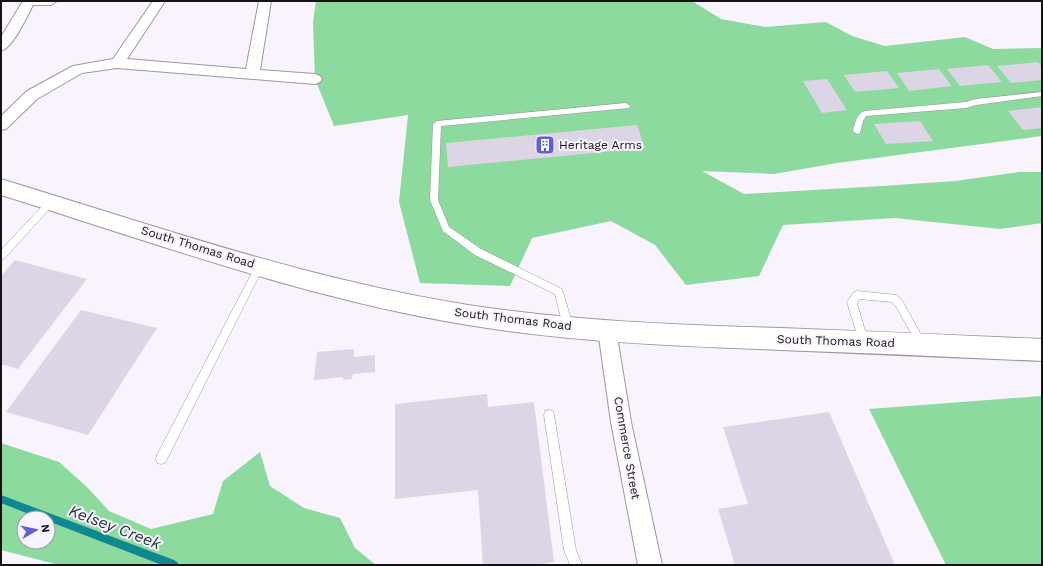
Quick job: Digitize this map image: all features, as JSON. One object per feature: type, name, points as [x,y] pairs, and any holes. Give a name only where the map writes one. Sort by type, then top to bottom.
[{"type":"street","points":[[1,47],[14,29],[29,1],[51,1]]},
{"type":"street","points":[[117,63],[159,1]]},
{"type":"street","points":[[252,74],[265,1]]},
{"type":"street","points":[[1,125],[32,95],[78,69],[117,63],[315,79]]},
{"type":"street","name":"South Thomas Road","points":[[1,187],[260,266],[336,287],[427,308],[520,322],[607,330],[710,337],[921,344],[1042,350]]},
{"type":"street","name":"Commerce Street","points":[[607,330],[621,422],[650,565]]},
{"type":"lane","points":[[857,131],[860,120],[864,114],[966,105],[976,102],[1042,94]]},
{"type":"lane","points":[[568,326],[559,292],[478,252],[446,229],[434,200],[437,124],[626,106]]},
{"type":"lane","points":[[1,256],[51,202]]},
{"type":"lane","points":[[162,459],[260,266]]},
{"type":"lane","points":[[863,342],[852,302],[857,295],[894,298],[900,305],[921,344]]},
{"type":"lane","points":[[549,415],[570,550],[576,565]]},
{"type":"green space","points":[[316,1],[692,1],[721,19],[765,27],[826,22],[852,36],[885,46],[965,37],[993,49],[1042,48],[1042,136],[837,163],[774,174],[702,171],[744,194],[955,181],[1019,172],[1042,172],[1042,223],[1000,229],[895,218],[783,225],[759,276],[686,285],[655,245],[611,221],[532,238],[510,286],[420,283],[399,202],[408,115],[334,126],[315,79],[313,22]]},
{"type":"green space","points":[[1042,396],[1042,565],[946,565],[869,409]]},
{"type":"green space","points":[[1,443],[59,462],[87,487],[109,511],[151,529],[213,514],[223,481],[260,452],[270,486],[304,508],[340,518],[355,548],[376,565],[59,565],[1,550]]},
{"type":"building","points":[[1038,62],[1042,67],[1042,80],[1011,83],[997,66]]},
{"type":"building","points":[[988,65],[1002,82],[960,86],[947,69]]},
{"type":"building","points":[[939,69],[952,86],[909,91],[897,73]]},
{"type":"building","points":[[887,71],[899,88],[855,92],[844,75]]},
{"type":"building","points":[[827,79],[847,110],[822,113],[803,81]]},
{"type":"building","points":[[1042,107],[1042,128],[1023,130],[1008,111]]},
{"type":"building","points":[[920,121],[933,141],[886,144],[874,124]]},
{"type":"building","name":"Heritage Arms","points":[[637,125],[645,148],[448,167],[446,143]]},
{"type":"building","points":[[15,260],[87,279],[18,369],[1,364],[1,276]]},
{"type":"building","points":[[81,310],[157,328],[88,435],[6,412]]},
{"type":"building","points":[[354,349],[354,357],[375,355],[375,372],[353,374],[352,379],[343,380],[343,377],[314,380],[317,352]]},
{"type":"building","points":[[487,394],[488,407],[534,402],[554,562],[533,565],[483,565],[478,490],[395,499],[395,404]]},
{"type":"building","points":[[829,412],[895,565],[735,565],[718,509],[748,504],[723,427]]},
{"type":"waterway","name":"Kelsey Creek","points":[[1,499],[174,565]]},
{"type":"place","name":"Heritage Arms","points":[[545,145]]}]
